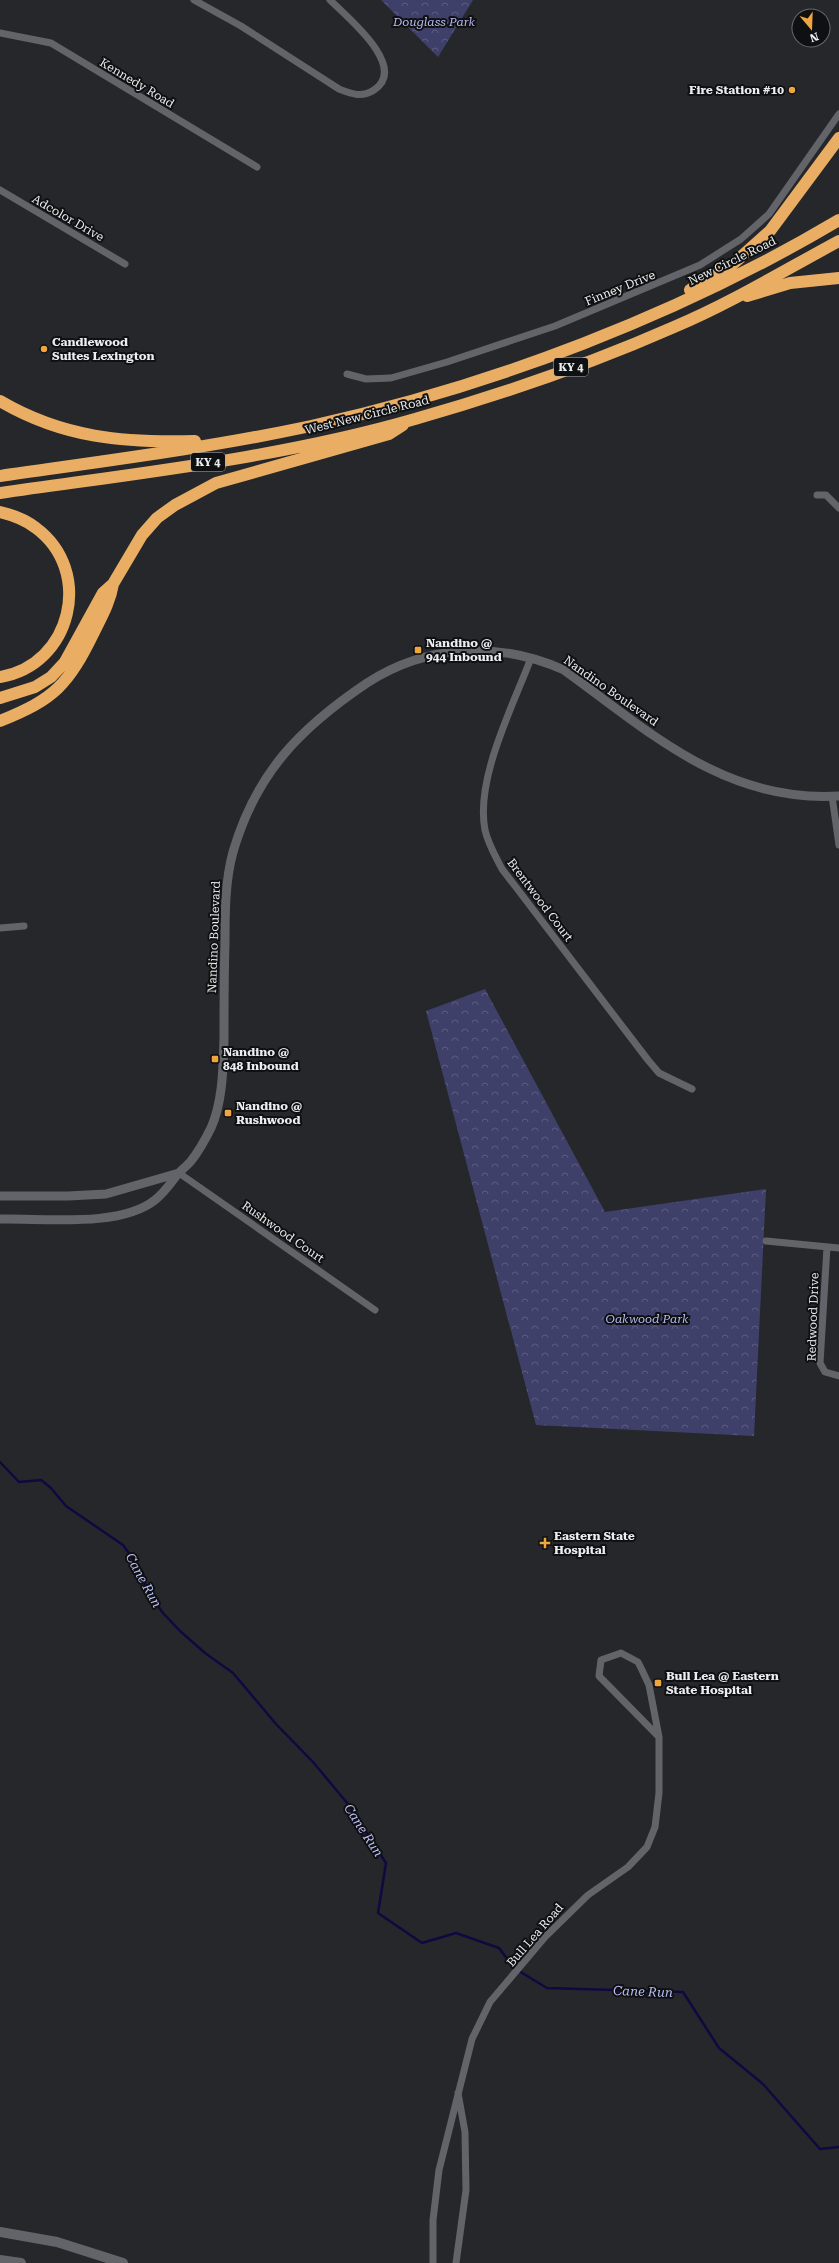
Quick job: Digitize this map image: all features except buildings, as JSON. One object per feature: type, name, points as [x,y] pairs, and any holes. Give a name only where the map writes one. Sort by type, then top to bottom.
[{"type":"highway","points":[[636,322],[720,273],[756,245],[783,217],[839,138]]},
{"type":"highway","name":"New Circle Road","points":[[636,322],[735,277],[839,220]]},
{"type":"highway","name":"KY 4","points":[[724,303],[839,241]]},
{"type":"highway","points":[[724,303],[790,283],[839,278]]},
{"type":"highway","name":"West New Circle Road","points":[[0,493],[236,458],[326,440],[413,420],[519,387],[676,326],[724,303]]},
{"type":"highway","name":"West New Circle Road","points":[[0,476],[242,440],[322,423],[425,397],[498,375],[636,322]]},
{"type":"highway","points":[[0,401],[58,428],[115,440],[242,440]]},
{"type":"highway","points":[[0,698],[35,687],[51,677],[75,646],[103,593],[112,584],[142,535],[157,518],[197,492],[216,483],[389,434],[413,420]]},
{"type":"highway","points":[[0,512],[12,515],[36,528],[54,546],[65,569],[70,595],[67,620],[54,645],[33,665],[21,671],[0,677]]},
{"type":"highway","points":[[0,721],[39,704],[68,678],[84,653],[110,599],[112,584]]},
{"type":"main road","points":[[0,2232],[58,2242],[123,2263]]},
{"type":"main road","points":[[0,2260],[21,2263]]},
{"type":"street","points":[[194,0],[241,26],[339,89],[353,95],[363,95],[379,87],[383,80],[385,71],[381,56],[369,40],[330,0]]},
{"type":"street","name":"Kennedy Road","points":[[0,33],[51,43],[257,167]]},
{"type":"street","name":"Finney Drive","points":[[347,374],[366,379],[391,378],[447,362],[555,326],[700,265],[741,239],[769,214],[839,114]]},
{"type":"street","name":"Adcolor Drive","points":[[0,190],[125,264]]},
{"type":"street","points":[[817,495],[826,495],[839,508]]},
{"type":"street","name":"Nandino Boulevard","points":[[0,1219],[95,1218],[127,1213],[144,1207],[158,1198],[190,1162],[201,1147],[212,1126],[219,1103],[223,1071],[227,887],[233,852],[249,810],[273,766],[287,748],[305,730],[350,695],[401,665],[421,658],[463,650],[508,652],[531,658],[564,670],[674,749],[732,780],[776,792],[836,796]]},
{"type":"street","name":"Brentwood Court","points":[[531,658],[489,769],[485,790],[484,812],[486,830],[491,848],[505,874],[648,1060],[659,1073],[692,1088]]},
{"type":"street","points":[[836,796],[839,845]]},
{"type":"street","points":[[0,928],[24,926]]},
{"type":"street","points":[[0,1196],[68,1196],[106,1194],[179,1173]]},
{"type":"street","name":"Rushwood Court","points":[[179,1173],[375,1310]]},
{"type":"street","points":[[766,1242],[839,1248]]},
{"type":"street","name":"Redwood Drive","points":[[827,1247],[820,1363],[825,1372],[839,1376]]},
{"type":"street","name":"Bull Lea Road","points":[[433,2263],[433,2220],[436,2186],[458,2089],[472,2039],[490,2002],[510,1981],[545,1937],[588,1895],[628,1867],[647,1847],[656,1817],[659,1793],[659,1737],[649,1685],[638,1662],[622,1653],[602,1660],[599,1676],[659,1737]]},
{"type":"street","name":"Bull Lea Road","points":[[456,2263],[466,2190],[464,2132],[458,2089]]},
{"type":"green space","name":"Douglass Park","points":[[381,0],[473,0],[438,57]]},
{"type":"green space","name":"Oakwood Park","points":[[485,989],[605,1212],[766,1189],[754,1436],[536,1425],[426,1011]]},
{"type":"waterway","name":"Cane Run","points":[[0,1462],[19,1482],[41,1480],[51,1488],[66,1506],[123,1545],[143,1573],[146,1589],[163,1613],[180,1631],[205,1653],[233,1673],[276,1724],[313,1762],[348,1804],[386,1863],[378,1913],[422,1943],[456,1933],[499,1948],[514,1968],[547,1988],[683,1992],[719,2048],[763,2084],[820,2149],[839,2147]]},
{"type":"place","name":"Fire Station #10","points":[[792,90]]},
{"type":"place","name":"Candlewood Suites Lexington","points":[[44,349]]},
{"type":"place","name":"Nandino @ 944 Inbound","points":[[418,650]]},
{"type":"place","name":"Nandino @ 848 Inbound","points":[[215,1059]]},
{"type":"place","name":"Nandino @ Rushwood","points":[[228,1113]]},
{"type":"place","name":"Eastern State Hospital","points":[[545,1543]]},
{"type":"place","name":"Bull Lea @ Eastern State Hospital","points":[[658,1683]]}]
